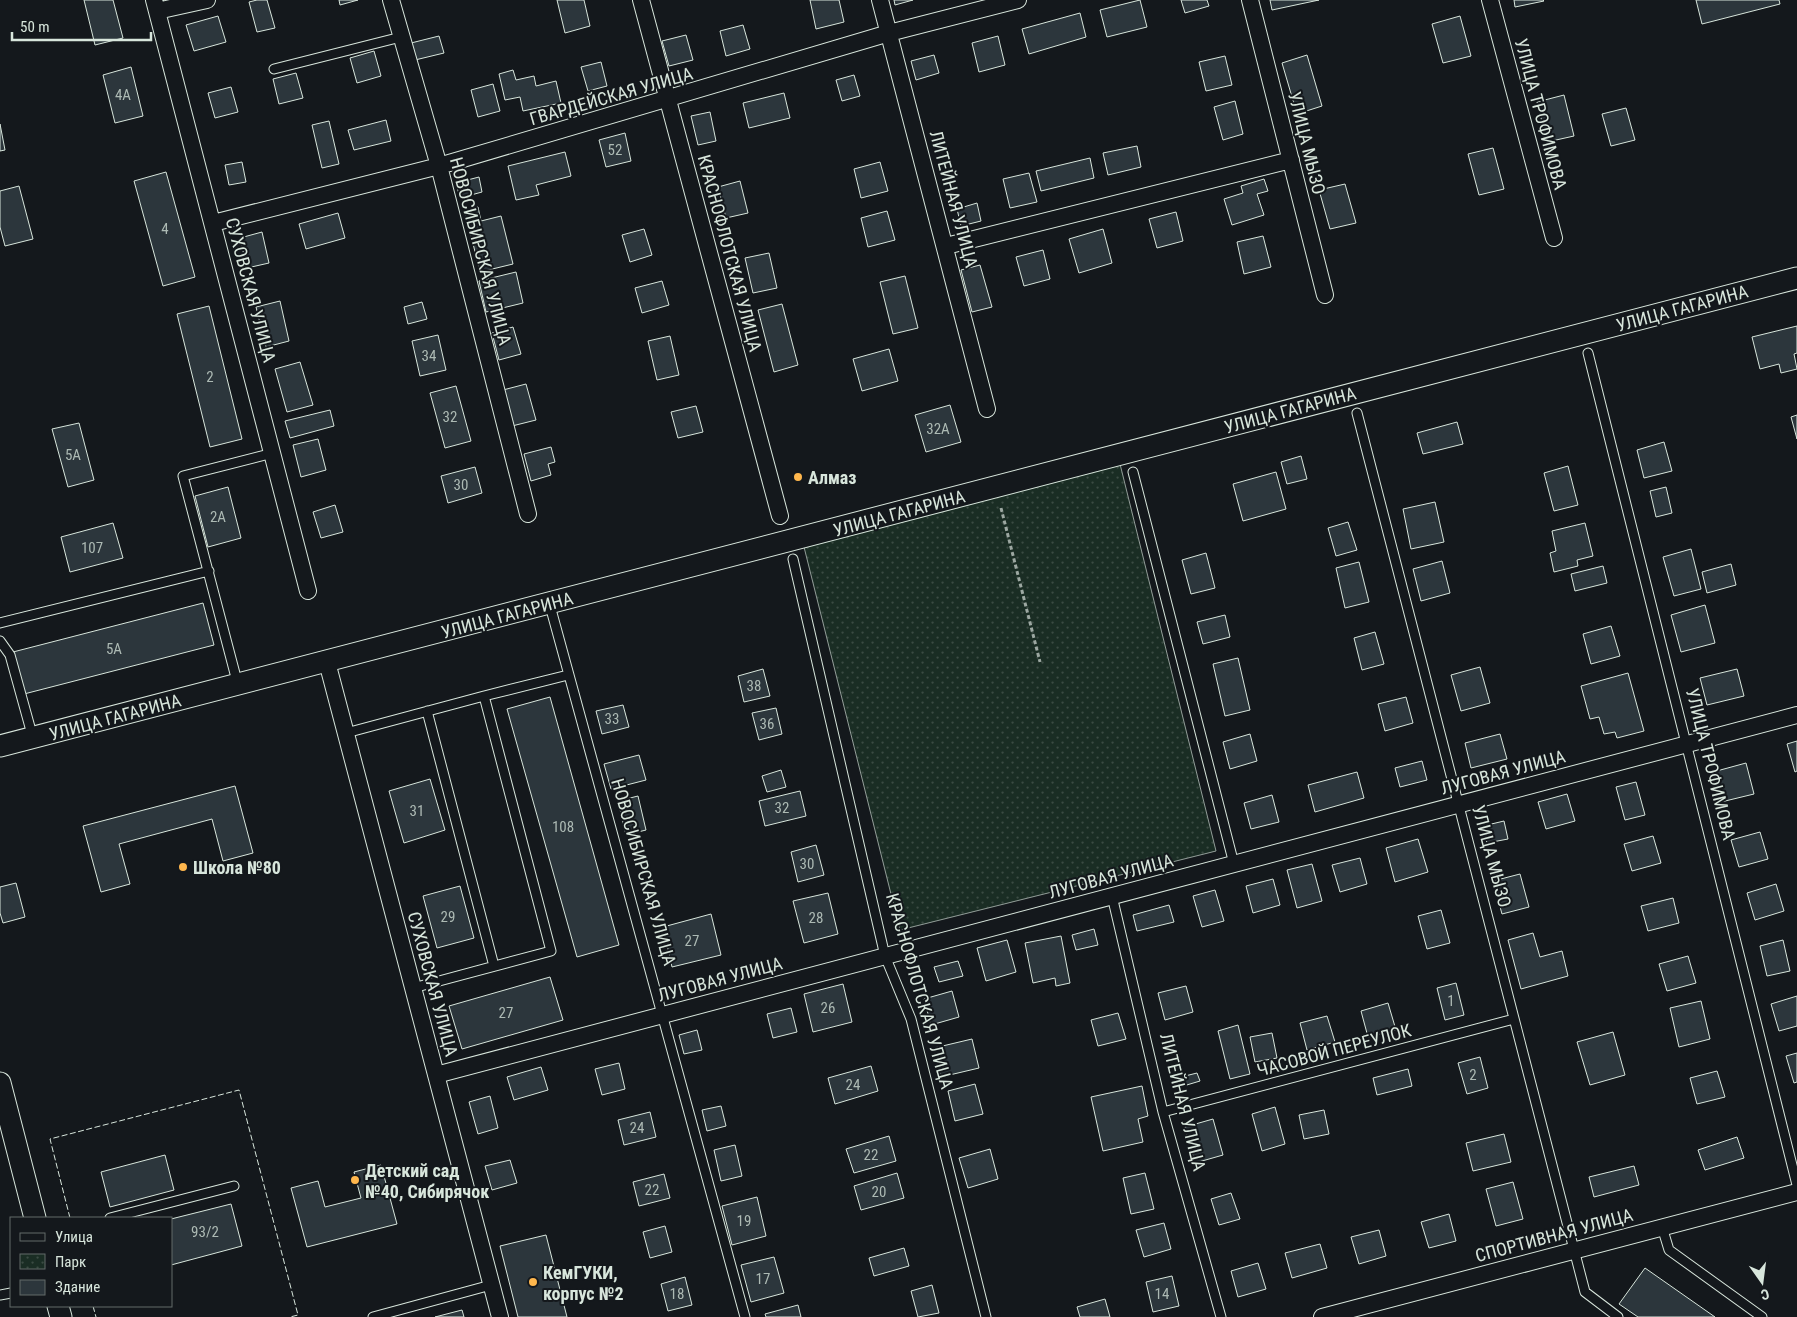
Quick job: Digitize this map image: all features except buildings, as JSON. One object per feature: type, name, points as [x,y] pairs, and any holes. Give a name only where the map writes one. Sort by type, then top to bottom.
[{"type":"street","points":[[156,6],[207,0]]},
{"type":"street","name":"НОВОСИБИРСКАЯ УЛИЦА","points":[[391,0],[439,166],[528,514]]},
{"type":"street","name":"КРАСНОФЛОТСКАЯ УЛИЦА","points":[[641,0],[780,516]]},
{"type":"street","name":"ЛИТЕЙНАЯ УЛИЦА","points":[[880,0],[987,408]]},
{"type":"street","name":"ГВАРДЕЙСКАЯ УЛИЦА","points":[[213,223],[439,166],[669,100],[889,33],[1018,0]]},
{"type":"street","name":"УЛИЦА МЫЗО","points":[[1250,0],[1325,296]]},
{"type":"street","name":"УЛИЦА ТРОФИМОВА","points":[[1490,0],[1554,238]]},
{"type":"street","name":"СУХОВСКАЯ УЛИЦА","points":[[156,6],[308,590]]},
{"type":"street","points":[[946,246],[1291,160]]},
{"type":"street","name":"УЛИЦА ГАГАРИНА","points":[[0,746],[1797,278]]},
{"type":"street","name":"СУХОВСКАЯ УЛИЦА","points":[[327,662],[500,1317]]},
{"type":"street","name":"ЛУГОВАЯ УЛИЦА","points":[[436,1075],[1797,715]]},
{"type":"street","points":[[0,1083],[35,1217]]},
{"type":"street","name":"СПОРТИВНАЯ УЛИЦА","points":[[1322,1317],[1369,1311],[1574,1251],[1797,1192]]},
{"type":"lane","points":[[274,69],[400,36]]},
{"type":"lane","name":"УЛИЦА ТРОФИМОВА","points":[[1588,353],[1797,1185]]},
{"type":"lane","name":"УЛИЦА МЫЗО","points":[[1357,414],[1585,1292],[1618,1317]]},
{"type":"lane","points":[[238,685],[183,476],[273,453]]},
{"type":"lane","points":[[1133,472],[1234,864]]},
{"type":"lane","name":"КРАСНОФЛОТСКАЯ УЛИЦА","points":[[793,559],[885,956],[911,1019],[986,1317]]},
{"type":"lane","points":[[0,623],[208,571]]},
{"type":"lane","name":"НОВОСИБИРСКАЯ УЛИЦА","points":[[552,613],[664,1015],[745,1317]]},
{"type":"lane","points":[[0,641],[10,655],[33,738]]},
{"type":"lane","points":[[346,733],[568,675]]},
{"type":"lane","points":[[413,988],[551,951],[484,696]]},
{"type":"lane","points":[[427,711],[494,966]]},
{"type":"lane","name":"ЛИТЕЙНАЯ УЛИЦА","points":[[1112,896],[1163,1112],[1221,1317]]},
{"type":"lane","name":"ЧАСОВОЙ ПЕРЕУЛОК","points":[[1163,1112],[1514,1019]]},
{"type":"lane","points":[[114,1217],[234,1186]]},
{"type":"lane","points":[[1662,1228],[1669,1250],[1762,1317]]},
{"type":"lane","points":[[373,1317],[491,1285]]},
{"type":"path","points":[[1001,508],[1040,662]]},
{"type":"green space","points":[[1120,464],[1216,851],[900,930],[803,543]]},
{"type":"fence","points":[[70,1217],[50,1139],[239,1090],[298,1315],[290,1317]]},
{"type":"fence","points":[[93,1307],[96,1317]]},
{"type":"place","name":"Алмаз","points":[[798,477]]},
{"type":"place","name":"Школа №80","points":[[183,867]]},
{"type":"place","name":"Детский сад №40, Сибирячок","points":[[355,1180]]},
{"type":"place","name":"КемГУКИ, корпус №2","points":[[533,1282]]}]
